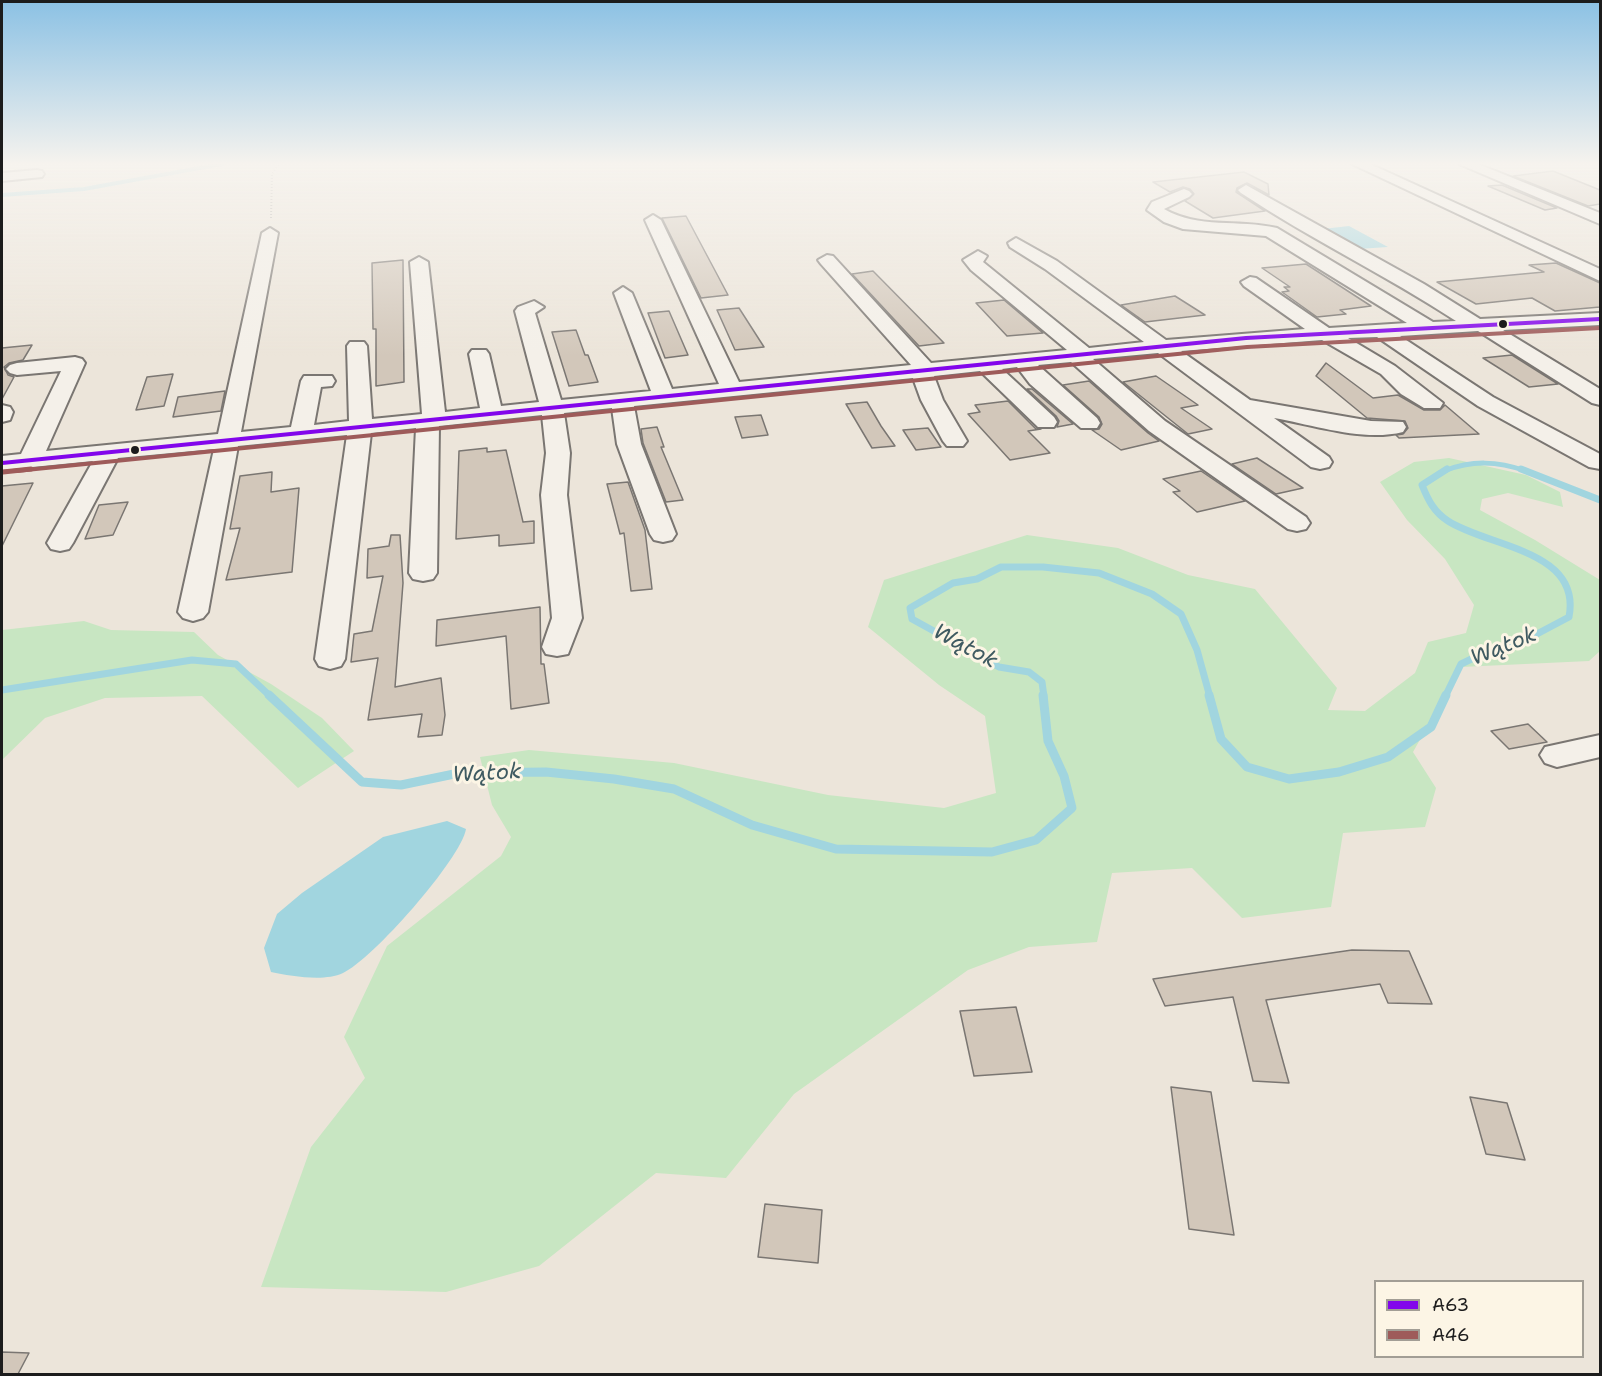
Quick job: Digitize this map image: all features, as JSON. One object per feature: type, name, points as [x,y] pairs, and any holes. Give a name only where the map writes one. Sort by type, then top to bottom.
[{"type":"street","points":[[657,228],[732,390]]},
{"type":"street","points":[[1254,228],[1271,232],[1427,327]]},
{"type":"street","points":[[1308,228],[1418,288],[1600,398]]},
{"type":"street","points":[[1497,228],[1600,276]]},
{"type":"street","points":[[193,612],[270,233]]},
{"type":"street","points":[[1016,243],[1051,265],[1245,406],[1267,426],[1320,462]]},
{"type":"street","points":[[978,256],[972,260],[977,266],[1082,355],[1157,426],[1297,523]]},
{"type":"street","points":[[827,260],[923,371],[932,400],[955,441]]},
{"type":"street","points":[[419,262],[431,419],[423,573]]},
{"type":"street","points":[[1250,282],[1324,333],[1388,370],[1408,389],[1432,403]]},
{"type":"street","points":[[623,293],[671,396]]},
{"type":"street","points":[[534,307],[525,311],[551,408],[559,479],[554,495],[567,618],[558,647]]},
{"type":"street","points":[[2,463],[1164,347],[1324,333],[1600,319]]},
{"type":"street","points":[[655,325],[651,328],[671,396]]},
{"type":"street","points":[[1380,330],[1478,398],[1598,462]]},
{"type":"street","points":[[330,659],[361,417],[357,346]]},
{"type":"street","points":[[479,354],[492,414]]},
{"type":"street","points":[[1023,361],[1038,379],[1089,423]]},
{"type":"street","points":[[17,369],[75,363],[30,460]]},
{"type":"street","points":[[986,365],[1046,422]]},
{"type":"street","points":[[301,433],[312,381],[324,381]]},
{"type":"street","points":[[622,400],[629,444],[663,534]]},
{"type":"street","points":[[1245,406],[1371,428],[1395,427]]},
{"type":"street","points":[[60,543],[110,452]]},
{"type":"street","points":[[1557,755],[1600,746]]},
{"type":"path","points":[[270,228],[270,233]]},
{"type":"green space","points":[[1449,458],[1526,475],[1560,492],[1563,507],[1508,493],[1482,499],[1480,510],[1600,580],[1600,651],[1589,661],[1461,667],[1413,752],[1436,788],[1425,827],[1343,833],[1331,907],[1242,918],[1192,868],[1112,873],[1097,942],[1029,947],[968,970],[794,1094],[726,1178],[656,1173],[539,1266],[446,1292],[261,1287],[311,1147],[365,1078],[344,1037],[387,946],[501,856],[511,837],[492,805],[480,757],[529,750],[674,763],[828,795],[944,808],[996,793],[985,716],[939,685],[868,627],[884,580],[1027,535],[1118,548],[1188,575],[1255,589],[1337,688],[1328,710],[1365,711],[1415,673],[1428,642],[1466,633],[1474,605],[1445,559],[1407,520],[1380,482],[1414,462]]},
{"type":"green space","points":[[84,621],[111,630],[194,632],[218,655],[271,684],[322,718],[354,751],[298,788],[202,696],[105,698],[45,718],[2,760],[2,630]]},
{"type":"water","points":[[1353,228],[1388,247],[1358,249],[1322,229]]},
{"type":"water","points":[[447,821],[466,829],[460,843],[433,884],[374,949],[343,973],[335,976],[307,977],[271,972],[264,948],[277,914],[302,893],[383,837]]},
{"type":"building","points":[[667,228],[692,228],[728,295],[701,298]]},
{"type":"building","points":[[403,260],[404,382],[376,386],[376,329],[373,329],[372,263]]},
{"type":"building","points":[[1556,263],[1600,283],[1600,307],[1555,311],[1532,298],[1476,304],[1437,282],[1544,272],[1529,265]]},
{"type":"building","points":[[1306,264],[1371,306],[1340,310],[1346,314],[1317,317],[1282,292],[1289,291],[1284,287],[1290,287],[1262,268]]},
{"type":"building","points":[[873,271],[944,343],[919,346],[852,274]]},
{"type":"building","points":[[1175,296],[1205,315],[1145,322],[1121,305]]},
{"type":"building","points":[[1004,300],[1043,333],[1007,336],[976,303]]},
{"type":"building","points":[[739,308],[764,347],[735,350],[717,310]]},
{"type":"building","points":[[669,311],[688,355],[665,358],[648,313]]},
{"type":"building","points":[[576,330],[598,382],[569,386],[552,332]]},
{"type":"building","points":[[32,345],[23,360],[9,363],[4,367],[8,375],[14,377],[2,399],[2,348]]},
{"type":"building","points":[[1512,355],[1558,384],[1529,387],[1483,358]]},
{"type":"building","points":[[1326,363],[1373,398],[1398,395],[1424,410],[1440,410],[1445,405],[1479,434],[1399,438],[1396,435],[1403,434],[1408,428],[1405,421],[1367,418],[1316,376]]},
{"type":"building","points":[[173,374],[164,406],[136,410],[147,377]]},
{"type":"building","points":[[1156,376],[1198,405],[1181,408],[1212,429],[1188,434],[1123,382]]},
{"type":"building","points":[[1089,381],[1159,441],[1121,450],[1092,430],[1099,429],[1102,424],[1099,417],[1063,385]]},
{"type":"building","points":[[1027,389],[1032,389],[1073,424],[1057,427],[1059,421],[1056,416]]},
{"type":"building","points":[[225,391],[221,411],[173,417],[178,397]]},
{"type":"building","points":[[1008,401],[1036,429],[1041,429],[1028,431],[1050,453],[1010,460],[968,414],[980,412],[975,405]]},
{"type":"building","points":[[867,402],[895,446],[872,448],[846,404]]},
{"type":"building","points":[[761,415],[768,435],[742,438],[735,417]]},
{"type":"building","points":[[657,427],[664,447],[661,447],[683,500],[666,502],[643,443],[641,429]]},
{"type":"building","points":[[928,428],[941,447],[916,450],[903,430]]},
{"type":"building","points":[[487,448],[487,452],[506,450],[523,522],[534,521],[534,543],[499,546],[499,535],[456,539],[459,451]]},
{"type":"building","points":[[1257,458],[1303,488],[1276,494],[1232,464]]},
{"type":"building","points":[[1201,471],[1245,501],[1197,512],[1173,492],[1180,491],[1163,479]]},
{"type":"building","points":[[272,472],[271,492],[299,488],[292,572],[226,580],[240,528],[230,529],[240,476]]},
{"type":"building","points":[[628,482],[645,530],[652,589],[631,591],[624,533],[620,534],[607,484]]},
{"type":"building","points":[[33,483],[2,546],[2,486]]},
{"type":"building","points":[[128,502],[113,535],[85,539],[99,505]]},
{"type":"building","points":[[391,535],[400,535],[403,583],[395,687],[441,678],[445,715],[442,735],[418,737],[422,714],[368,720],[378,658],[351,662],[354,634],[372,631],[383,576],[367,578],[368,549],[389,546]]},
{"type":"building","points":[[540,607],[541,664],[544,664],[549,703],[511,709],[506,636],[436,646],[437,620]]},
{"type":"building","points":[[1528,724],[1547,742],[1509,749],[1491,731]]},
{"type":"building","points":[[1352,950],[1409,951],[1432,1004],[1388,1003],[1380,984],[1266,1000],[1289,1083],[1253,1081],[1233,997],[1165,1006],[1153,979]]},
{"type":"building","points":[[1016,1007],[1032,1072],[974,1076],[960,1011]]},
{"type":"building","points":[[1171,1087],[1211,1092],[1234,1235],[1189,1229]]},
{"type":"building","points":[[1470,1097],[1507,1103],[1525,1160],[1486,1154]]},
{"type":"building","points":[[765,1204],[822,1210],[818,1263],[758,1257]]},
{"type":"building","points":[[2,1352],[29,1353],[18,1374],[2,1374]]},
{"type":"waterway","name":"Wątok","points":[[1444,471],[1454,467],[1485,463],[1505,465],[1526,471]]},
{"type":"waterway","name":"Wątok","points":[[1445,697],[1461,664],[1482,654],[1518,644],[1569,617],[1569,595],[1561,577],[1547,564],[1507,545],[1465,530],[1448,521],[1435,510],[1422,485],[1447,469]]},
{"type":"waterway","name":"Wątok","points":[[1521,469],[1600,500]]},
{"type":"waterway","name":"Wątok","points":[[1044,697],[1042,682],[1029,672],[999,667],[912,619],[910,608],[953,583],[977,579],[1001,567],[1043,567],[1099,573],[1152,594],[1181,614],[1197,650],[1210,697]]},
{"type":"waterway","name":"Wątok","points":[[2,690],[192,660],[236,664],[271,697]]},
{"type":"waterway","name":"Wątok","points":[[269,695],[362,782],[401,785],[459,773],[546,772],[614,779],[674,789],[752,825],[836,849],[992,852],[1036,840],[1072,808],[1064,776],[1048,741],[1043,695]]},
{"type":"waterway","name":"Wątok","points":[[1209,695],[1221,739],[1247,767],[1289,779],[1339,772],[1388,757],[1431,727],[1446,695]]},
{"type":"transit line","name":"A63","points":[[2,463],[1246,338],[1600,319]]},
{"type":"transit line","name":"A46","points":[[3,472],[1247,347],[1600,328]]}]
